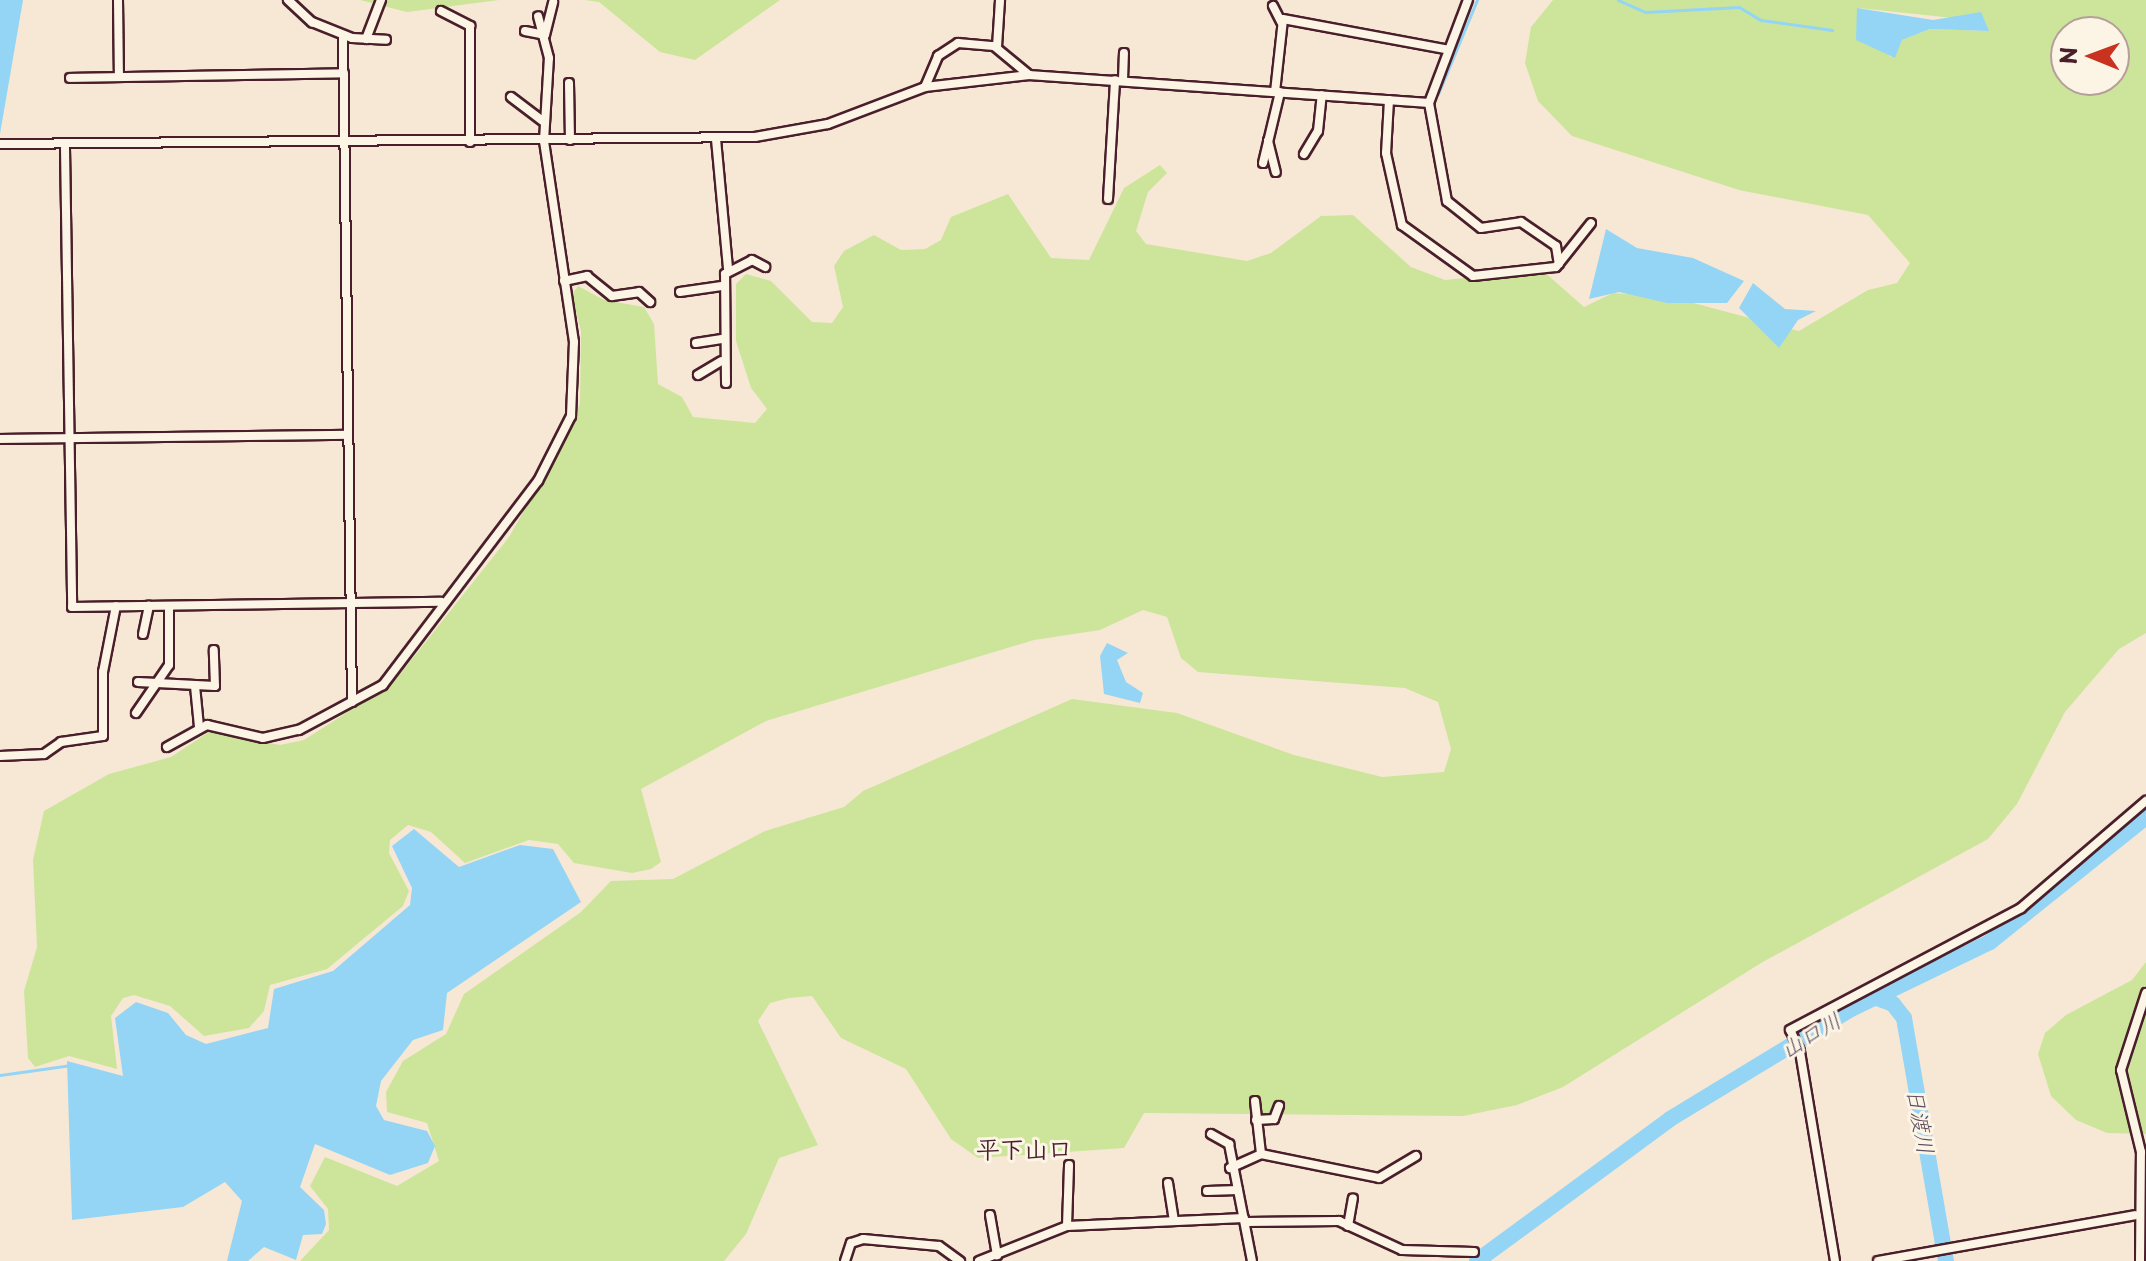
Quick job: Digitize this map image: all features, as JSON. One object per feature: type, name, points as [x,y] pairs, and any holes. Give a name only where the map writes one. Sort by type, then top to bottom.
[{"type":"street","points":[[118,0],[119,77]]},
{"type":"street","points":[[288,0],[301,18],[343,35],[386,40]]},
{"type":"street","points":[[366,39],[381,0]]},
{"type":"street","points":[[997,47],[1000,0]]},
{"type":"street","points":[[1468,0],[1445,49],[1429,103],[1447,201],[1483,229],[1521,222],[1555,245],[1559,264]]},
{"type":"street","points":[[199,727],[263,738],[311,726],[390,678],[441,602],[538,481],[571,416],[574,342],[544,141],[545,35],[553,2]]},
{"type":"street","points":[[1263,163],[1277,92],[1281,22],[1273,6]]},
{"type":"street","points":[[441,11],[470,26],[470,142]]},
{"type":"street","points":[[538,16],[545,35]]},
{"type":"street","points":[[1281,22],[1445,49]]},
{"type":"street","points":[[525,31],[545,35]]},
{"type":"street","points":[[343,35],[352,702]]},
{"type":"street","points":[[925,87],[950,46],[997,47],[1029,75]]},
{"type":"street","points":[[1108,199],[1124,53]]},
{"type":"street","points":[[70,78],[344,73]]},
{"type":"street","points":[[3,144],[65,148],[716,139],[795,132],[925,87],[1029,75],[1429,103]]},
{"type":"street","points":[[569,83],[570,140]]},
{"type":"street","points":[[1304,154],[1318,131],[1322,95]]},
{"type":"street","points":[[511,97],[530,104],[545,123]]},
{"type":"street","points":[[1389,100],[1386,153],[1402,225],[1476,277],[1559,264],[1591,223]]},
{"type":"street","points":[[716,139],[728,269],[722,286],[721,361],[726,383]]},
{"type":"street","points":[[1267,141],[1276,172]]},
{"type":"street","points":[[65,148],[69,603],[169,606],[441,602]]},
{"type":"street","points":[[728,269],[752,260],[765,267]]},
{"type":"street","points":[[564,281],[587,276],[612,296],[639,292],[650,302]]},
{"type":"street","points":[[680,292],[722,286]]},
{"type":"street","points":[[696,343],[722,339]]},
{"type":"street","points":[[698,375],[721,361]]},
{"type":"street","points":[[0,439],[348,435]]},
{"type":"street","points":[[0,756],[44,754],[61,742],[103,736],[103,672],[116,606]]},
{"type":"street","points":[[143,634],[149,606]]},
{"type":"street","points":[[136,713],[169,665],[169,606]]},
{"type":"street","points":[[138,682],[215,686],[214,650]]},
{"type":"street","points":[[167,747],[181,746],[199,727],[195,686]]},
{"type":"street","points":[[1835,1261],[1799,1046],[1791,1033],[2021,908],[2146,801]]},
{"type":"street","points":[[2140,1261],[2135,1215],[2141,1152],[2121,1070],[2129,1029],[2146,993]]},
{"type":"street","points":[[1255,1101],[1261,1154]]},
{"type":"street","points":[[1256,1120],[1274,1119],[1279,1106]]},
{"type":"street","points":[[1211,1134],[1229,1144],[1230,1168],[1238,1190],[1252,1261]]},
{"type":"street","points":[[1230,1168],[1261,1154],[1379,1178],[1416,1156]]},
{"type":"street","points":[[1067,1226],[1069,1165]]},
{"type":"street","points":[[1168,1183],[1174,1219]]},
{"type":"street","points":[[1207,1191],[1238,1190]]},
{"type":"street","points":[[1348,1226],[1353,1198]]},
{"type":"street","points":[[990,1215],[997,1255]]},
{"type":"street","points":[[1878,1261],[2135,1215]]},
{"type":"street","points":[[979,1261],[1067,1226],[1174,1219],[1318,1219],[1348,1226],[1402,1250],[1474,1252]]},
{"type":"street","points":[[845,1261],[851,1243],[863,1239],[939,1246],[960,1261]]},
{"type":"street","points":[[1938,1261],[1942,1250]]},
{"type":"street","points":[[2133,1261],[2137,1251]]},
{"type":"green space","points":[[360,0],[499,0],[407,12]]},
{"type":"green space","points":[[585,0],[780,0],[695,60],[660,52],[599,2]]},
{"type":"green space","points":[[1553,0],[2146,0],[2146,633],[2119,649],[2065,712],[2017,804],[1988,839],[1761,963],[1563,1087],[1517,1105],[1463,1116],[1144,1113],[1124,1148],[978,1158],[951,1139],[906,1069],[841,1038],[812,996],[789,998],[770,1003],[758,1021],[818,1145],[779,1158],[746,1234],[724,1261],[300,1261],[329,1230],[328,1209],[310,1186],[325,1157],[397,1186],[439,1161],[427,1123],[387,1112],[386,1092],[403,1061],[446,1034],[464,994],[581,912],[611,881],[673,879],[765,831],[844,807],[863,791],[1072,699],[1177,713],[1294,755],[1382,777],[1444,772],[1451,749],[1438,702],[1405,688],[1198,672],[1181,658],[1167,617],[1143,610],[1100,630],[1034,640],[766,721],[641,789],[661,862],[651,869],[632,873],[574,863],[558,844],[529,840],[465,863],[431,832],[408,825],[390,840],[389,853],[409,891],[403,906],[327,969],[270,985],[264,1011],[249,1028],[204,1036],[170,1006],[134,995],[123,998],[111,1016],[117,1069],[69,1056],[35,1067],[28,1058],[24,991],[37,947],[33,860],[44,811],[109,774],[171,757],[209,732],[280,745],[304,740],[393,683],[509,537],[566,437],[580,404],[581,331],[572,295],[578,286],[604,300],[644,307],[654,324],[658,384],[682,397],[693,417],[755,423],[767,409],[751,388],[736,341],[736,284],[746,274],[771,281],[812,322],[832,323],[843,307],[834,266],[844,251],[874,235],[901,250],[925,249],[941,240],[951,217],[1008,194],[1051,258],[1089,260],[1124,188],[1160,165],[1167,173],[1148,192],[1136,231],[1146,244],[1247,261],[1271,253],[1321,216],[1353,215],[1411,267],[1445,280],[1542,270],[1584,307],[1613,293],[1671,297],[1799,331],[1868,290],[1897,283],[1910,263],[1868,215],[1739,190],[1572,136],[1538,101],[1525,63],[1531,27]],"holes":[[[1858,8],[1953,18],[1989,31],[1930,29],[1902,40],[1890,57]]]},
{"type":"green space","points":[[2146,962],[2146,1134],[2107,1133],[2076,1120],[2051,1096],[2038,1054],[2045,1033],[2066,1015],[2132,980]]},
{"type":"water","points":[[0,0],[23,0],[0,134]]},
{"type":"water","points":[[1857,8],[1933,20],[1981,12],[1989,31],[1930,29],[1902,40],[1895,58],[1856,40]]},
{"type":"water","points":[[1606,229],[1637,248],[1693,258],[1744,281],[1727,303],[1667,303],[1619,292],[1589,299]]},
{"type":"water","points":[[1753,283],[1785,309],[1816,311],[1798,320],[1779,348],[1739,308]]},
{"type":"water","points":[[1107,643],[1128,653],[1117,660],[1126,682],[1143,693],[1140,703],[1104,694],[1100,656]]},
{"type":"water","points":[[414,829],[459,867],[520,845],[553,849],[581,902],[447,993],[443,1030],[413,1040],[381,1081],[376,1106],[384,1120],[427,1131],[435,1146],[428,1163],[390,1175],[315,1144],[300,1187],[324,1210],[326,1224],[322,1234],[303,1235],[296,1260],[264,1247],[248,1261],[227,1261],[242,1201],[225,1182],[183,1207],[72,1220],[67,1061],[123,1076],[115,1018],[136,1002],[168,1013],[186,1035],[206,1044],[268,1028],[274,989],[333,971],[410,905],[412,888],[392,846]]},
{"type":"waterway","points":[[1438,94],[1477,0]]},
{"type":"waterway","points":[[1618,0],[1645,12],[1739,7],[1761,20],[1832,30]]},
{"type":"waterway","name":"山口川","points":[[1477,1261],[1670,1119],[1849,1010],[1990,942],[2146,817]]},
{"type":"waterway","name":"日渡川","points":[[1874,997],[1893,1004],[1904,1018],[1946,1261]]},
{"type":"waterway","points":[[0,1075],[71,1065]]},
{"type":"district","name":"平下山口","points":[[1024,1149]]}]
